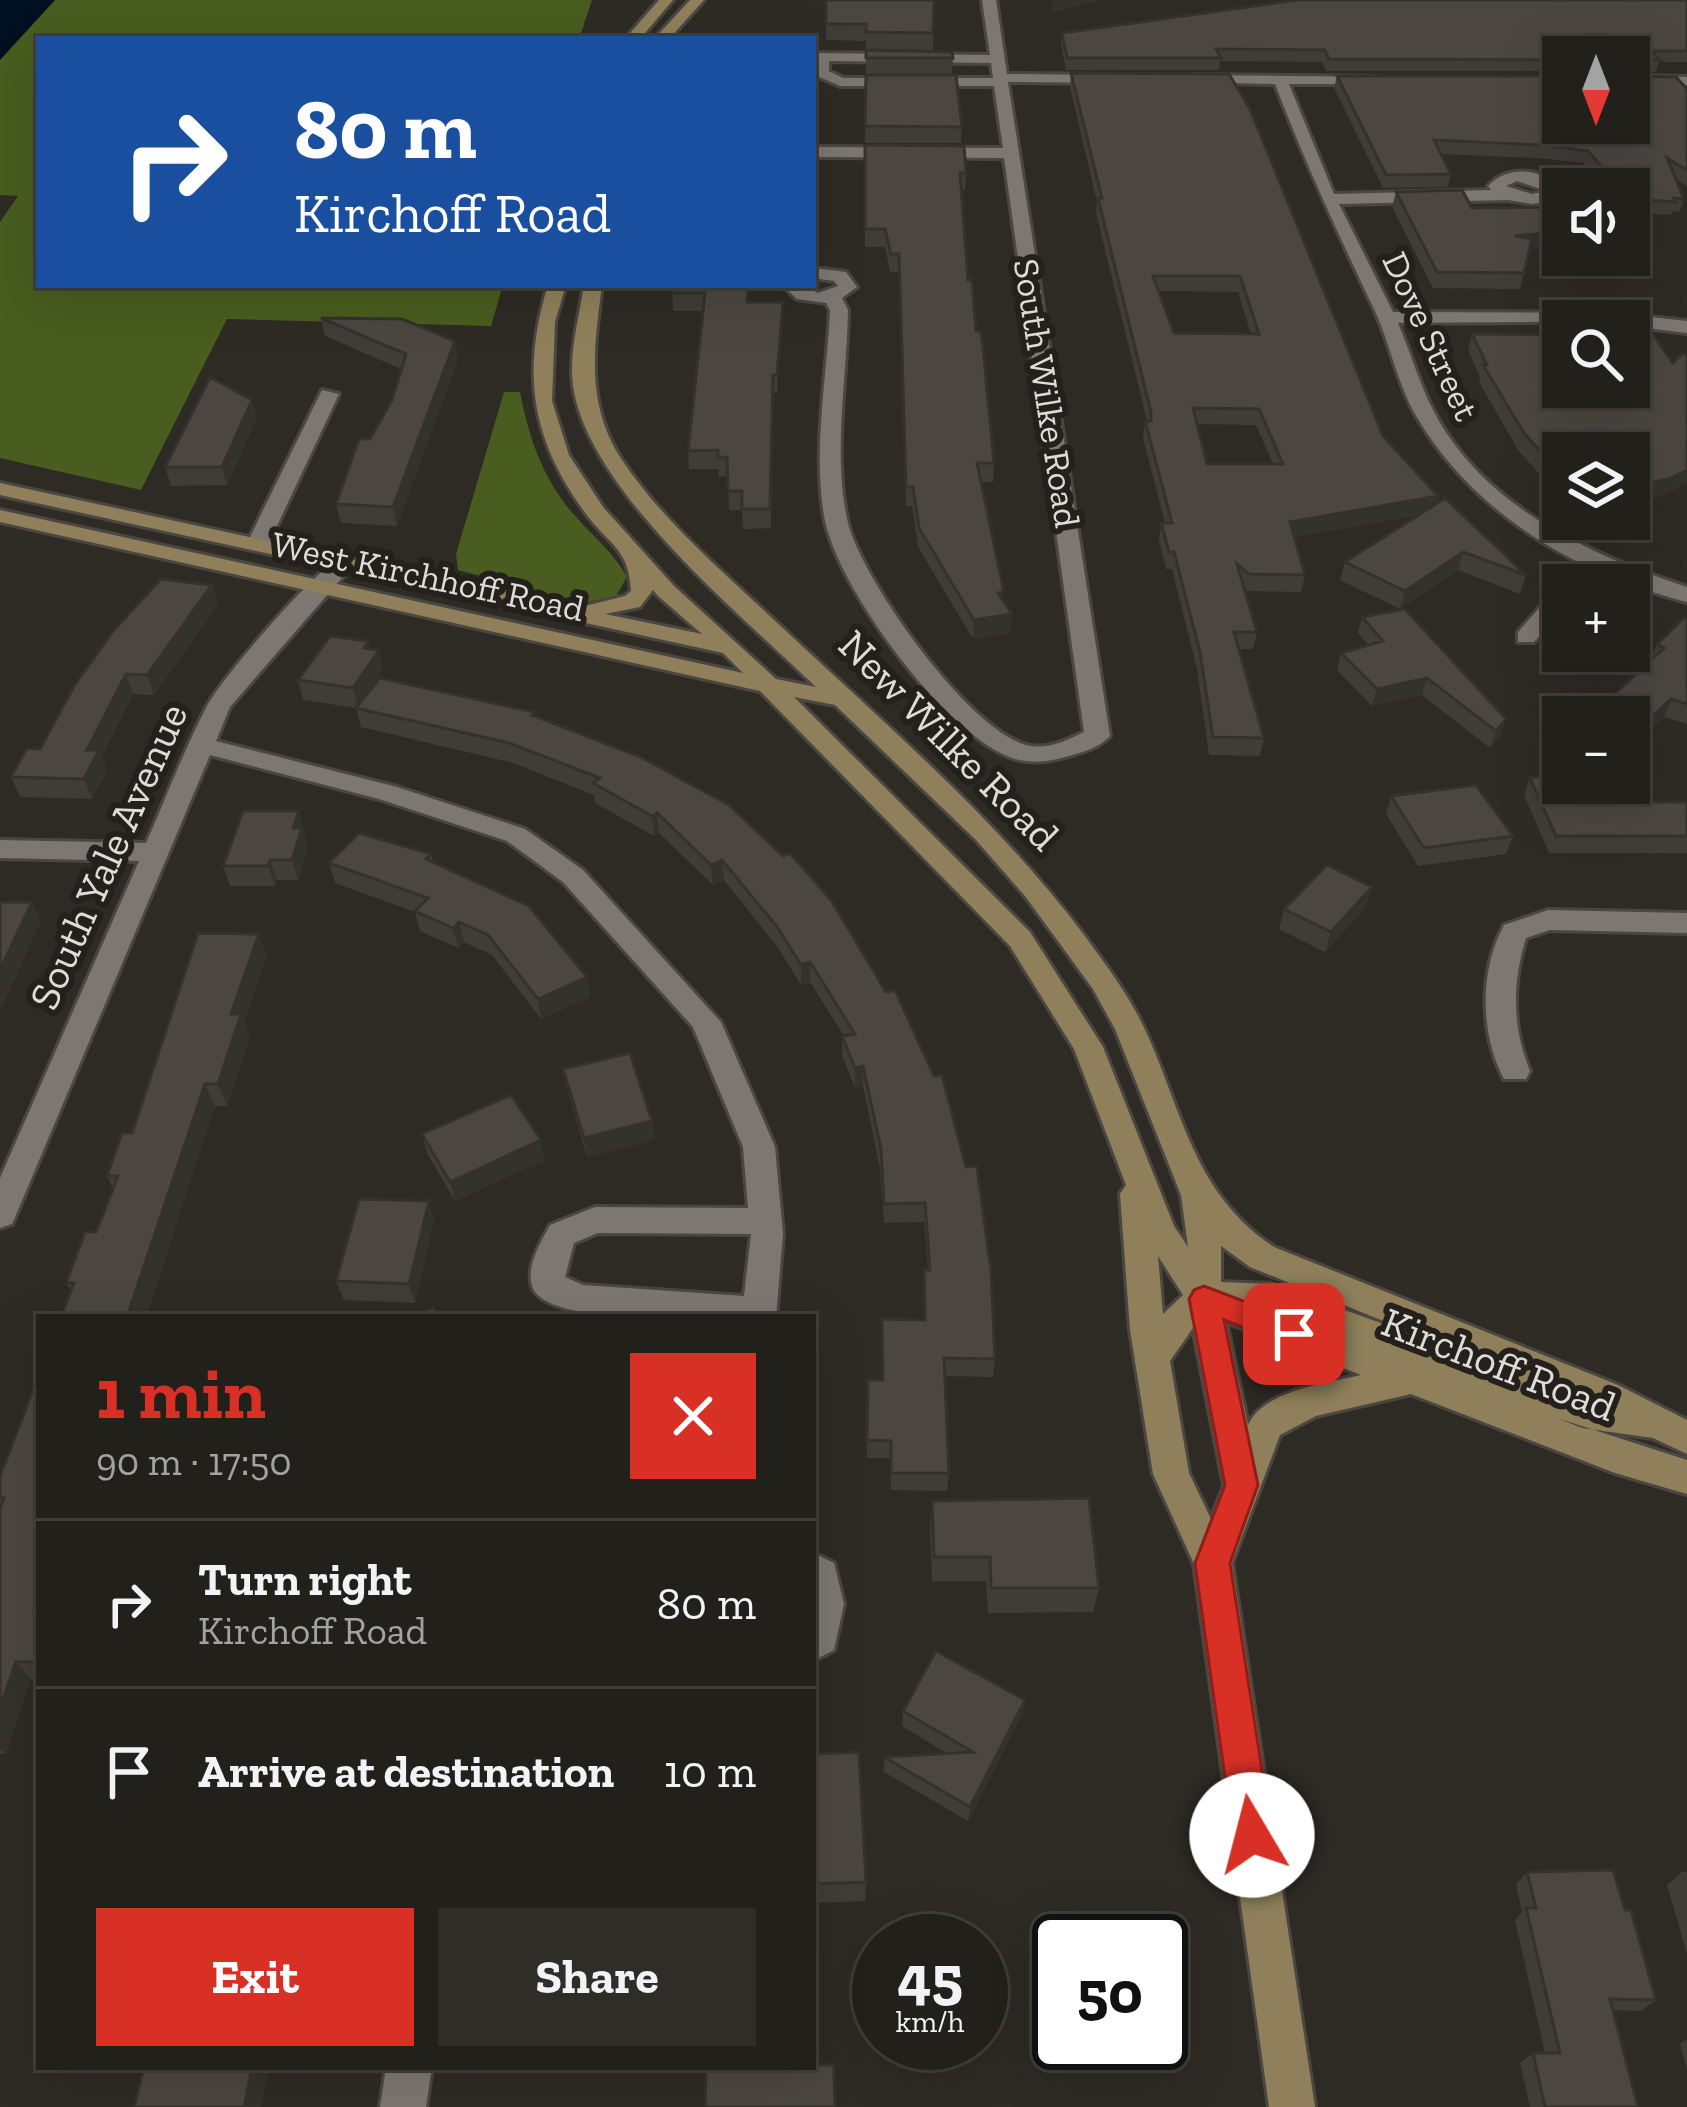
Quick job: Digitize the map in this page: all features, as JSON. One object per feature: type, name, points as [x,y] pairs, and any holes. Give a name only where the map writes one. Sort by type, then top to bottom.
[{"type":"main road","points":[[635,36],[666,0]]},
{"type":"main road","points":[[664,36],[697,0]]},
{"type":"main road","points":[[556,288],[546,322],[542,401],[559,454],[595,512],[1020,939],[1088,1047],[1160,1232],[1204,1299],[1242,1485]]},
{"type":"main road","name":"New Wilke Road","points":[[592,288],[581,371],[591,416],[610,458],[646,506],[706,568],[985,834],[1070,932],[1130,1030],[1197,1195],[1205,1229],[1204,1299]]},
{"type":"main road","name":"West Kirchhoff Road","points":[[0,489],[809,664]]},
{"type":"main road","name":"West Kirchhoff Road","points":[[0,515],[316,589],[767,687],[843,699]]},
{"type":"main road","points":[[573,612],[632,602],[642,593],[641,563]]},
{"type":"main road","points":[[1138,1183],[1134,1202],[1152,1359],[1172,1474],[1213,1563],[1292,2107]]},
{"type":"main road","name":"Kirchoff Road","points":[[1197,1195],[1230,1235],[1262,1257],[1605,1396],[1672,1430]]},
{"type":"main road","points":[[1152,1359],[1170,1327],[1204,1299],[1231,1291],[1272,1298],[1582,1412],[1672,1430]]},
{"type":"main road","name":"Kirchoff Road","points":[[1204,1299],[1615,1457],[1687,1477]]},
{"type":"main road","points":[[1213,1563],[1267,1424],[1310,1402],[1411,1379]]},
{"type":"street","name":"South Wilke Road","points":[[832,297],[839,310],[836,523],[864,588],[921,665],[980,727],[1014,751],[1050,756],[1097,736],[989,0]]},
{"type":"street","points":[[1000,73],[840,82],[822,73],[818,57],[1117,79]]},
{"type":"street","points":[[1164,79],[1398,80]]},
{"type":"street","name":"Dove Street","points":[[1280,79],[1328,199],[1387,317],[1423,410],[1461,468],[1510,511],[1595,564]]},
{"type":"street","points":[[1650,80],[1687,81]]},
{"type":"street","points":[[816,152],[1011,154]]},
{"type":"street","points":[[1328,199],[1508,195]]},
{"type":"street","points":[[795,288],[804,296],[832,297],[848,287],[845,280],[816,274]]},
{"type":"street","points":[[1387,317],[1614,319],[1687,327]]},
{"type":"street","points":[[258,543],[329,394]]},
{"type":"street","name":"South Yale Avenue","points":[[0,1215],[219,705],[316,589],[344,563]]},
{"type":"street","name":"Dove Street","points":[[1650,583],[1687,595]]},
{"type":"street","points":[[1526,637],[1542,619]]},
{"type":"street","points":[[199,744],[388,793],[516,835],[573,876],[706,1022],[759,1147],[766,1222],[765,1290],[759,1314]]},
{"type":"street","points":[[0,850],[153,852]]},
{"type":"street","points":[[1515,1071],[1499,1040],[1506,953],[1514,932],[1548,920],[1687,923]]},
{"type":"street","points":[[748,1314],[579,1299],[548,1284],[549,1262],[562,1234],[596,1220],[766,1222]]},
{"type":"street","points":[[816,1573],[825,1604],[816,1640]]},
{"type":"street","points":[[403,2107],[409,2070]]},
{"type":"green space","points":[[0,0],[592,0],[580,36],[36,36],[36,288],[502,288],[491,326],[227,319],[141,490],[0,458],[0,222],[18,196],[0,195]]},
{"type":"green space","points":[[504,392],[520,392],[531,437],[549,479],[627,577],[616,596],[582,603],[458,570],[456,554]]},
{"type":"water","points":[[0,0],[55,0],[0,60]]},
{"type":"building","points":[[826,0],[934,0],[933,33],[866,32],[866,24],[826,24]]},
{"type":"building","points":[[1297,0],[1687,0],[1687,51],[1651,51],[1660,60],[1650,60],[1650,36],[1542,36],[1542,60],[1329,59],[1325,50],[1216,49],[1221,58],[1067,58],[1062,33]]},
{"type":"building","points":[[866,50],[952,52],[953,58],[866,58]]},
{"type":"building","points":[[1071,73],[1229,74],[1250,109],[1383,436],[1438,496],[1290,522],[1305,575],[1249,574],[1237,564],[1257,632],[1234,632],[1264,738],[1213,737],[1200,652],[1174,552],[1169,552],[1161,523],[1172,523],[1145,421],[1151,421],[1151,412],[1098,198],[1102,198]],"holes":[[[1153,276],[1240,276],[1259,334],[1174,333]],[[1193,408],[1259,409],[1283,464],[1207,464]]]},
{"type":"building","points":[[866,75],[956,75],[962,127],[865,126]]},
{"type":"building","points":[[1337,76],[1542,76],[1542,144],[1650,144],[1650,76],[1676,77],[1687,89],[1687,170],[1667,158],[1684,199],[1650,200],[1650,168],[1603,168],[1588,151],[1542,145],[1434,140],[1451,174],[1386,175]]},
{"type":"building","points":[[865,145],[964,146],[966,173],[960,173],[968,280],[972,280],[976,331],[981,331],[994,463],[977,463],[1004,592],[998,593],[1012,614],[974,620],[919,528],[913,487],[906,487],[899,254],[891,254],[885,229],[865,229]]},
{"type":"building","points":[[1462,190],[1472,208],[1542,207],[1542,233],[1515,236],[1532,239],[1524,273],[1437,272],[1396,192]]},
{"type":"building","points":[[672,288],[748,288],[747,302],[783,302],[777,375],[773,375],[770,509],[742,509],[742,491],[728,491],[727,457],[718,458],[718,450],[688,451],[705,293],[672,293]]},
{"type":"building","points":[[321,318],[402,319],[455,341],[393,507],[336,504],[359,439],[370,439],[392,400],[406,354]]},
{"type":"building","points":[[1472,334],[1542,335],[1542,408],[1650,408],[1650,336],[1654,336],[1673,363],[1684,352],[1687,357],[1687,470],[1650,483],[1650,432],[1542,432],[1542,453],[1524,433],[1483,365],[1487,365]]},
{"type":"building","points":[[210,377],[252,400],[222,467],[165,467]]},
{"type":"building","points":[[1445,498],[1526,575],[1463,552],[1405,591],[1345,562]]},
{"type":"building","points":[[161,579],[212,585],[147,675],[126,674],[87,750],[99,750],[84,779],[11,777],[27,748],[40,749],[74,686],[114,630]]},
{"type":"building","points":[[1405,609],[1506,719],[1496,731],[1427,678],[1377,689],[1341,653],[1383,641],[1362,617]]},
{"type":"building","points":[[1687,619],[1687,704],[1671,699],[1650,719],[1650,696],[1613,696],[1638,672],[1650,672],[1650,661],[1664,648],[1657,644]]},
{"type":"building","points":[[330,636],[368,641],[364,648],[379,650],[353,688],[298,680]]},
{"type":"building","points":[[380,678],[534,712],[532,715],[641,757],[729,805],[783,856],[790,853],[831,900],[886,992],[895,990],[934,1076],[942,1075],[966,1167],[977,1166],[991,1271],[995,1359],[944,1358],[949,1473],[891,1473],[891,1441],[867,1440],[868,1380],[883,1380],[882,1319],[925,1320],[924,1270],[930,1270],[925,1203],[884,1204],[881,1149],[863,1066],[855,1068],[842,1036],[855,1034],[810,962],[801,965],[778,928],[722,860],[711,865],[657,813],[652,816],[593,783],[600,778],[509,743],[356,708]]},
{"type":"building","points":[[1542,776],[1542,804],[1687,802],[1687,836],[1556,836],[1530,778]]},
{"type":"building","points":[[1476,785],[1513,836],[1424,848],[1391,796]]},
{"type":"building","points":[[243,811],[299,811],[293,828],[302,828],[292,860],[270,860],[268,866],[223,866]]},
{"type":"building","points":[[359,833],[431,854],[426,859],[529,906],[587,977],[538,999],[488,935],[459,922],[453,928],[415,911],[428,898],[329,863]]},
{"type":"building","points":[[1327,865],[1372,887],[1331,932],[1284,909]]},
{"type":"building","points":[[0,902],[32,902],[0,970]]},
{"type":"building","points":[[198,933],[259,934],[231,1014],[241,1014],[218,1084],[205,1084],[128,1314],[62,1314],[74,1283],[66,1283],[85,1232],[96,1232],[118,1176],[107,1176],[122,1133],[132,1133]]},
{"type":"building","points":[[630,1053],[652,1121],[584,1138],[563,1069]]},
{"type":"building","points":[[511,1095],[541,1140],[450,1182],[422,1134]]},
{"type":"building","points":[[359,1199],[429,1201],[409,1284],[336,1281]]},
{"type":"building","points":[[36,1382],[36,1662],[16,1662],[0,1707],[0,1508],[4,1498],[0,1498],[0,1476]]},
{"type":"building","points":[[1089,1498],[1099,1588],[991,1588],[990,1557],[934,1557],[932,1501]]},
{"type":"building","points":[[936,1651],[1025,1700],[970,1807],[884,1757],[973,1752],[903,1711]]},
{"type":"building","points":[[859,1752],[866,1882],[816,1884],[816,1754]]},
{"type":"building","points":[[1613,1870],[1625,1910],[1631,1910],[1656,2000],[1610,1999],[1638,2107],[1545,2107],[1533,2053],[1560,2053],[1526,1908],[1536,1908],[1527,1872]]},
{"type":"building","points":[[816,2065],[834,2065],[835,2107],[705,2107],[706,2070],[816,2070]]},
{"type":"building","points":[[143,2070],[251,2070],[244,2107],[134,2107]]},
{"type":"route","points":[[1252,1835],[1213,1563],[1242,1485],[1204,1299],[1294,1334]]}]
